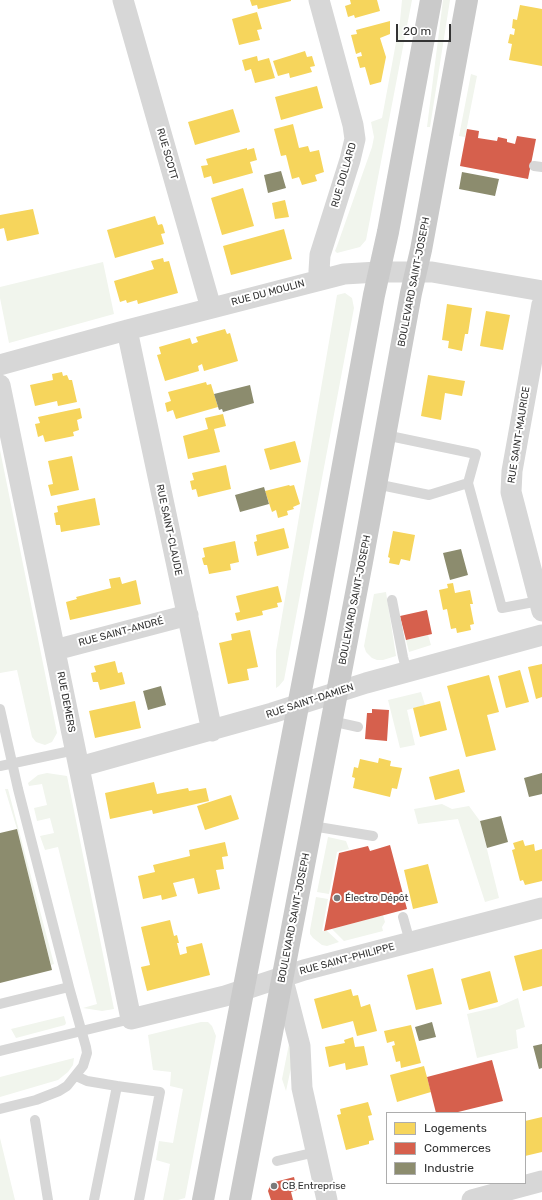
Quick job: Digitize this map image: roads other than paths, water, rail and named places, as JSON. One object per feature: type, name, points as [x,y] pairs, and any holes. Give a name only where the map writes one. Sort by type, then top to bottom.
[{"type":"main road","points":[[204,1200],[378,272],[388,232],[431,0]]},
{"type":"main road","name":"BOULEVARD SAINT-JOSEPH","points":[[240,1200],[312,826],[467,0]]},
{"type":"street","name":"RUE SCOTT","points":[[123,0],[211,308]]},
{"type":"street","name":"RUE DOLLARD","points":[[319,0],[353,125],[355,139],[350,160],[320,255],[319,271],[321,279]]},
{"type":"street","name":"RUE DU MOULIN","points":[[0,365],[127,330],[352,272],[432,272],[542,291]]},
{"type":"street","name":"RUE SAINT-MAURICE","points":[[541,606],[510,492],[512,471],[542,304]]},
{"type":"street","name":"RUE SAINT-CLAUDE","points":[[127,330],[212,731]]},
{"type":"street","name":"RUE DEMERS","points":[[0,385],[131,1019]]},
{"type":"street","name":"RUE SAINT-ANDRÉ","points":[[55,650],[188,615]]},
{"type":"street","name":"RUE SAINT-DAMIEN","points":[[77,759],[212,731],[337,692],[542,636]]},
{"type":"street","name":"RUE SAINT-PHILIPPE","points":[[131,1019],[243,990],[282,976],[542,908]]},
{"type":"street","points":[[282,976],[300,1046],[302,1088],[316,1152],[323,1199]]},
{"type":"street","points":[[472,1200],[542,1182]]},
{"type":"lane","points":[[385,435],[476,454],[468,483],[502,608],[541,606]]},
{"type":"lane","points":[[376,484],[429,495],[468,483]]},
{"type":"lane","points":[[392,600],[407,672]]},
{"type":"lane","points":[[0,709],[18,789],[87,1053],[83,1066],[76,1076],[67,1086],[55,1094],[0,1109]]},
{"type":"lane","points":[[331,721],[358,727]]},
{"type":"lane","points":[[0,766],[77,759]]},
{"type":"lane","points":[[312,826],[373,836]]},
{"type":"lane","points":[[403,917],[410,942]]},
{"type":"lane","points":[[0,1004],[69,987]]},
{"type":"lane","points":[[0,1051],[131,1019]]},
{"type":"lane","points":[[76,1076],[87,1082],[160,1092],[139,1200]]},
{"type":"lane","points":[[94,1200],[117,1086]]},
{"type":"lane","points":[[35,1120],[48,1200]]},
{"type":"lane","points":[[277,1161],[316,1152]]},
{"type":"place","name":"Électro Dépôt","points":[[337,898]]},
{"type":"place","name":"CB Entreprise","points":[[274,1186]]}]
